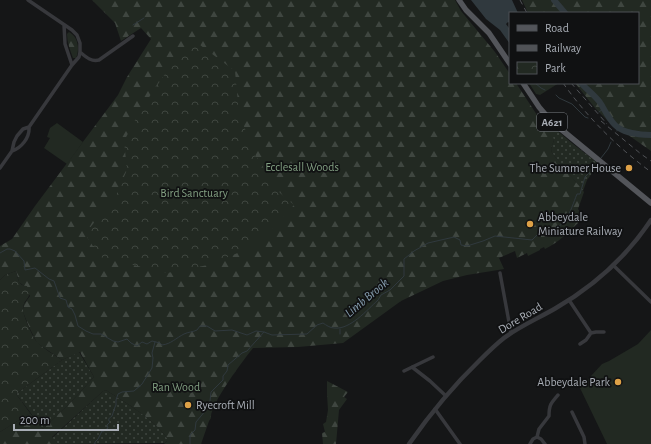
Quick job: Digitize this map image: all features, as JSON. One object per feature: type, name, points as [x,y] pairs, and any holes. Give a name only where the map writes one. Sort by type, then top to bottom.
[{"type":"main road","points":[[459,0],[466,10],[488,33],[509,63]]},
{"type":"main road","name":"A621","points":[[524,84],[539,107],[551,121],[651,203]]},
{"type":"street","points":[[12,151],[21,147],[29,131],[29,127],[79,57],[80,52],[80,43],[77,35],[72,30],[28,0]]},
{"type":"street","points":[[64,25],[65,44],[72,65]]},
{"type":"street","points":[[80,52],[91,60],[99,60],[133,36]]},
{"type":"street","points":[[0,168],[12,151],[17,136],[23,129],[29,127]]},
{"type":"street","name":"Dore Road","points":[[409,444],[446,396],[470,369],[486,354],[511,332],[569,300],[584,289],[613,265],[632,245],[651,220]]},
{"type":"street","points":[[613,265],[651,302]]},
{"type":"street","points":[[500,273],[511,332]]},
{"type":"street","points":[[569,300],[591,333]]},
{"type":"street","points":[[580,344],[586,340],[591,333],[604,332]]},
{"type":"street","points":[[404,371],[433,357]]},
{"type":"street","points":[[412,367],[446,396]]},
{"type":"street","points":[[530,444],[537,437],[539,429],[549,416],[548,410],[550,405],[558,395]]},
{"type":"street","points":[[435,409],[460,444]]},
{"type":"street","points":[[572,412],[584,437],[585,444]]},
{"type":"street","points":[[537,437],[541,439],[544,444]]},
{"type":"green space","name":"Ecclesall Woods","points":[[92,0],[455,0],[461,11],[495,52],[509,73],[509,84],[517,84],[537,115],[551,131],[554,140],[551,149],[552,153],[584,192],[578,209],[580,212],[577,218],[580,221],[568,233],[545,249],[544,247],[528,256],[527,253],[517,258],[515,251],[499,258],[504,269],[467,275],[443,281],[401,301],[343,343],[298,347],[253,348],[242,362],[215,404],[201,444],[164,444],[167,441],[167,438],[155,424],[106,390],[52,437],[58,444],[0,444],[0,432],[30,413],[43,429],[94,377],[80,352],[62,360],[37,343],[23,312],[24,304],[30,296],[24,286],[19,282],[16,271],[5,275],[0,280],[0,246],[12,239],[118,95],[127,77],[151,39],[141,28],[121,41],[115,23]]},
{"type":"green space","points":[[522,0],[651,0],[651,151],[624,132],[617,129],[608,121],[595,108],[576,84],[639,84],[639,12],[528,12]]},
{"type":"green space","points":[[69,32],[72,34],[77,43],[78,50],[76,58],[73,58],[69,46],[67,34]]},
{"type":"green space","name":"Bird Sanctuary","points":[[196,42],[235,71],[239,114],[256,156],[280,193],[294,205],[278,223],[250,248],[208,265],[167,273],[100,257],[85,234],[116,195],[127,170],[124,141],[141,109],[167,71]]},
{"type":"green space","points":[[530,84],[557,84],[540,95],[536,94]]},
{"type":"green space","points":[[537,115],[599,164],[587,180],[583,191],[552,153],[551,149],[554,140]]},
{"type":"green space","points":[[57,123],[83,142],[67,164],[44,148],[50,138],[47,137],[50,128]]},
{"type":"green space","points":[[16,271],[20,283],[27,286],[29,291],[29,296],[24,304],[23,311],[33,336],[37,342],[62,360],[16,394],[30,413],[0,432],[0,280],[5,275]]},
{"type":"green space","name":"Abbeydale Park","points":[[651,330],[651,444],[607,444],[580,388],[602,364],[638,344]]},
{"type":"green space","points":[[79,352],[94,377],[43,429],[16,394],[62,360]]},
{"type":"green space","points":[[327,381],[348,392],[344,397],[347,399],[339,410],[336,444],[323,444],[322,433],[325,432],[323,424],[326,422],[328,410]]},
{"type":"green space","points":[[106,390],[155,424],[167,438],[167,441],[165,443],[58,444],[52,438]]},
{"type":"shaded area","points":[[471,0],[512,0],[518,12],[509,12],[509,22],[506,24],[509,28],[509,43],[500,30],[486,19]]},
{"type":"waterway","points":[[554,0],[564,12]]},
{"type":"waterway","points":[[133,25],[144,18]]},
{"type":"waterway","points":[[536,84],[545,90]]},
{"type":"waterway","points":[[582,84],[599,101],[618,128],[632,133],[651,135]]},
{"type":"waterway","points":[[556,95],[572,104],[585,117],[588,118]]},
{"type":"waterway","points":[[599,112],[603,109]]},
{"type":"waterway","name":"Limb Brook","points":[[617,131],[618,127]]},
{"type":"waterway","name":"Limb Brook","points":[[601,158],[611,142]]},
{"type":"waterway","name":"Limb Brook","points":[[0,253],[7,249],[15,251],[24,261],[25,270],[35,268],[54,281],[60,298],[66,300],[68,307],[72,309],[78,326],[93,334],[101,334],[113,341],[118,342],[127,339],[137,346],[142,342],[147,344],[152,341],[162,345],[171,342],[186,333],[197,330],[200,326],[207,326],[215,331],[232,330],[247,335],[256,331],[272,335],[307,334],[317,325],[323,323],[331,328],[340,328],[352,323],[378,300],[381,295],[390,290],[404,276],[404,259],[428,243],[454,237],[460,240],[461,245],[467,246],[495,236],[532,240],[543,229],[557,227],[566,219],[577,194],[580,194],[585,177],[598,164]]},
{"type":"waterway","name":"Limb Brook","points":[[340,329],[340,334]]},
{"type":"waterway","points":[[190,444],[190,435],[195,430],[196,422],[206,410],[210,401],[211,392],[223,380],[223,376],[227,371],[228,365],[242,353],[247,351],[264,332]]},
{"type":"waterway","points":[[94,444],[102,431],[108,428],[107,425],[110,422],[109,418],[112,416],[118,394],[122,392],[134,391],[142,384],[152,368],[152,353],[155,342]]},
{"type":"railway","points":[[520,0],[526,12]]},
{"type":"railway","points":[[564,84],[592,120],[626,152],[651,172]]},
{"type":"railway","points":[[572,84],[607,124]]},
{"type":"railway","points":[[601,121],[651,161]]},
{"type":"place","name":"The Summer House","points":[[629,168]]},
{"type":"place","name":"Abbeydale Miniature Railway","points":[[530,224]]},
{"type":"place","name":"Abbeydale Park","points":[[618,382]]},
{"type":"place","name":"Ryecroft Mill","points":[[188,405]]},
{"type":"park label","name":"Ran Wood","points":[[176,387]]}]
